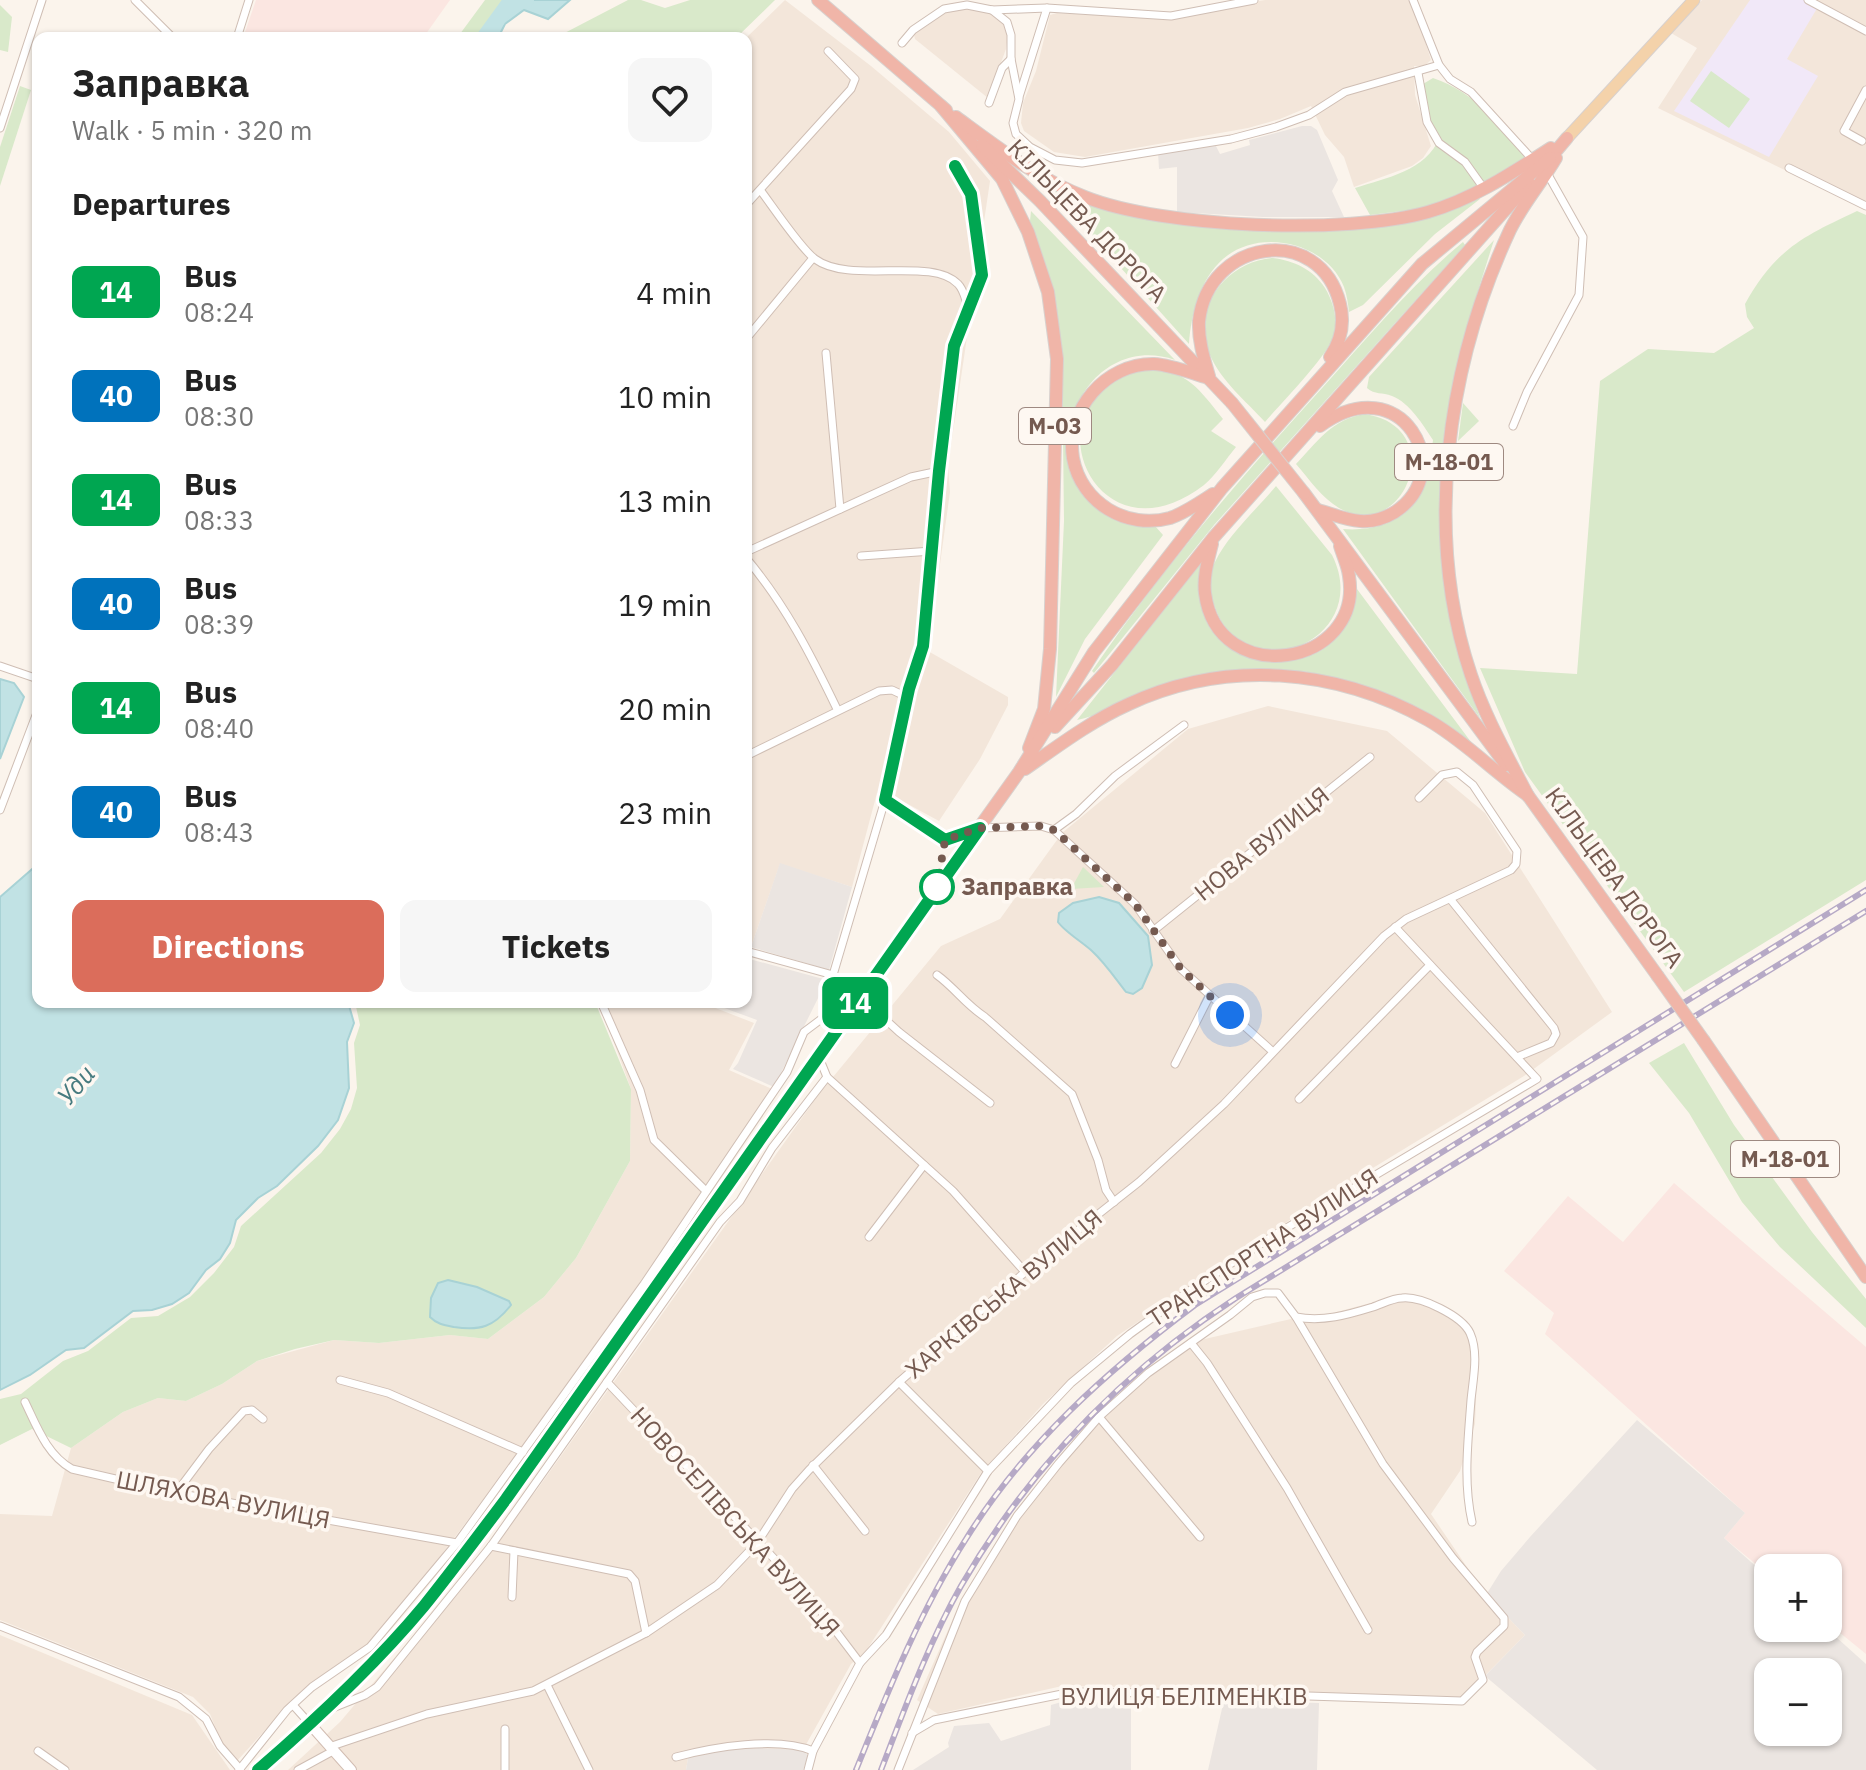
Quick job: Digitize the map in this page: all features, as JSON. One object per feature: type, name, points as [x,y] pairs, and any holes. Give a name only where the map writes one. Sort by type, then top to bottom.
[{"type":"highway","name":"КІЛЬЦЕВА ДОРОГА","points":[[818,0],[941,106],[1040,201],[1232,403],[1318,510],[1528,796],[1704,1041],[1866,1277]]},
{"type":"highway","name":"М-03","points":[[941,106],[1018,163],[1085,197],[1154,215],[1241,224],[1354,223],[1426,212],[1485,190],[1567,138]]},
{"type":"highway","name":"М-03","points":[[941,106],[1002,179],[1028,232],[1048,292],[1057,359],[1050,649],[1044,709],[1019,772]]},
{"type":"highway","points":[[1298,442],[1567,138]]},
{"type":"highway","name":"М-18-01","points":[[1528,796],[1470,675],[1453,604],[1445,538],[1452,425],[1478,310],[1511,227],[1567,138]]},
{"type":"highway","points":[[1034,750],[1094,652],[1222,488],[1307,390],[1422,264],[1550,158]]},
{"type":"highway","points":[[1210,379],[1199,332],[1210,287],[1226,267],[1247,255],[1285,251],[1308,260],[1327,276],[1342,310],[1337,347],[1307,390]]},
{"type":"highway","name":"М-03","points":[[1210,379],[1154,364],[1134,367],[1104,380],[1092,391],[1080,412],[1073,436],[1073,457],[1079,477],[1103,506],[1118,516],[1137,521],[1170,518],[1222,488]]},
{"type":"highway","name":"М-03","points":[[258,1770],[324,1711],[423,1607],[506,1499],[1034,750],[1112,665],[1213,538],[1298,442],[1334,416],[1363,406],[1379,408],[1405,423],[1421,449],[1422,465],[1414,494],[1404,506],[1391,515],[1361,521],[1318,510]]},
{"type":"highway","points":[[1213,538],[1204,590],[1214,622],[1224,635],[1251,653],[1284,657],[1315,647],[1328,637],[1346,609],[1350,576],[1337,536]]},
{"type":"highway","name":"М-18-01","points":[[1019,772],[1090,725],[1165,689],[1208,679],[1251,674],[1276,675],[1332,682],[1366,691],[1398,705],[1431,721],[1528,796]]},
{"type":"main road","points":[[1567,138],[1694,0]]},
{"type":"street","points":[[0,128],[42,0]]},
{"type":"street","points":[[135,0],[167,32]]},
{"type":"street","points":[[239,32],[249,0]]},
{"type":"street","points":[[902,43],[913,30],[944,9],[972,6],[992,10],[1047,8],[1171,16],[1254,0]]},
{"type":"street","points":[[1413,0],[1439,65],[1450,79],[1480,101],[1533,160]]},
{"type":"street","points":[[1808,0],[1866,31]]},
{"type":"street","points":[[1047,8],[1013,123],[1016,134],[1030,147],[1055,160],[1082,163],[1231,139],[1309,115],[1345,92],[1439,65]]},
{"type":"street","points":[[992,10],[1007,22],[1011,35],[1011,59],[1019,99]]},
{"type":"street","points":[[752,199],[851,89],[855,79],[828,51]]},
{"type":"street","points":[[989,103],[1002,68],[1011,59]]},
{"type":"street","points":[[1418,73],[1427,122],[1439,143],[1465,162],[1485,190]]},
{"type":"street","points":[[1862,141],[1844,131],[1866,90]]},
{"type":"street","points":[[833,975],[885,800],[907,697],[923,646],[954,346],[982,275],[971,194],[955,166]]},
{"type":"street","points":[[1789,168],[1866,206]]},
{"type":"street","points":[[1513,426],[1527,392],[1579,295],[1583,237],[1547,173]]},
{"type":"street","points":[[761,191],[813,258],[846,270],[910,270],[949,277],[962,289],[968,306]]},
{"type":"street","points":[[752,332],[813,258]]},
{"type":"street","points":[[826,353],[840,509]]},
{"type":"street","points":[[752,552],[911,477],[939,471]]},
{"type":"street","points":[[861,556],[932,551]]},
{"type":"street","points":[[752,563],[795,625],[837,709]]},
{"type":"street","points":[[0,666],[32,677]]},
{"type":"street","points":[[752,753],[837,709],[885,690],[907,697]]},
{"type":"street","points":[[1054,830],[1076,814],[1115,776],[1184,725]]},
{"type":"street","points":[[0,810],[32,726]]},
{"type":"street","name":"НОВА ВУЛИЦЯ","points":[[1153,931],[1370,757]]},
{"type":"street","name":"ХАРКІВСЬКА ВУЛИЦЯ","points":[[298,1770],[331,1749],[427,1714],[505,1699],[547,1685],[646,1633],[717,1585],[757,1543],[792,1489],[813,1465],[899,1382],[1025,1272],[1139,1182],[1224,1104],[1395,927],[1406,919],[1505,875],[1516,864],[1517,851],[1479,793],[1457,772],[1442,775],[1419,798]]},
{"type":"street","points":[[885,800],[945,840],[980,828],[1041,826],[1054,830],[1135,904],[1181,969],[1272,1051]]},
{"type":"street","points":[[1395,927],[1517,1057],[1551,1043],[1556,1034],[1554,1028],[1451,900]]},
{"type":"street","points":[[752,953],[833,975],[865,990],[887,1021],[899,1032],[990,1103]]},
{"type":"street","points":[[1299,1099],[1430,965]]},
{"type":"street","points":[[937,975],[1072,1094],[1106,1190],[1114,1202]]},
{"type":"street","points":[[1175,1064],[1209,997]]},
{"type":"street","points":[[0,1626],[179,1697],[206,1719],[220,1746],[240,1770],[293,1705],[312,1687],[370,1647],[457,1543],[787,1072],[804,1032],[820,1020],[853,1005]]},
{"type":"street","points":[[604,1008],[640,1090],[654,1140],[706,1191]]},
{"type":"street","points":[[818,1055],[827,1077],[966,1204],[1025,1272]]},
{"type":"street","name":"ТРАНСПОРТНА ВУЛИЦЯ","points":[[808,1770],[813,1751],[860,1663],[886,1635],[988,1471],[1071,1383],[1130,1334],[1273,1236],[1537,1079],[1517,1057]]},
{"type":"street","points":[[324,1711],[377,1687],[491,1546],[720,1222],[740,1201],[772,1148],[827,1077]]},
{"type":"street","points":[[869,1237],[924,1165]]},
{"type":"street","name":"ТРАНСПОРТНА ВУЛИЦЯ","points":[[898,1770],[965,1601],[982,1569],[1017,1516],[1099,1417],[1148,1373],[1252,1297],[1278,1293],[1296,1317]]},
{"type":"street","points":[[1296,1317],[1317,1321],[1401,1298],[1422,1299],[1461,1321],[1470,1333],[1475,1352],[1466,1464],[1467,1503],[1472,1522]]},
{"type":"street","name":"ВУЛИЦЯ БЕЛІМЕНКІВ","points":[[912,1734],[934,1720],[1072,1692],[1462,1701],[1483,1680],[1475,1657],[1504,1626],[1504,1618],[1453,1558],[1383,1464],[1296,1317]]},
{"type":"street","points":[[1191,1343],[1287,1488],[1368,1630]]},
{"type":"street","points":[[340,1380],[388,1393],[523,1452]]},
{"type":"street","name":"НОВОСЕЛІВСЬКА ВУЛИЦЯ","points":[[607,1382],[816,1605],[860,1663]]},
{"type":"street","points":[[899,1382],[988,1471]]},
{"type":"street","name":"ШЛЯХОВА ВУЛИЦЯ","points":[[25,1402],[41,1435],[61,1463],[72,1469],[176,1493],[457,1543]]},
{"type":"street","points":[[176,1493],[199,1460],[244,1411],[252,1410],[263,1419]]},
{"type":"street","points":[[1099,1417],[1200,1537]]},
{"type":"street","points":[[813,1465],[865,1531]]},
{"type":"street","points":[[491,1546],[629,1574],[635,1581],[646,1633]]},
{"type":"street","points":[[512,1597],[514,1551]]},
{"type":"street","points":[[547,1685],[589,1770]]},
{"type":"street","points":[[293,1705],[351,1770]]},
{"type":"street","points":[[505,1729],[505,1770]]},
{"type":"street","points":[[676,1757],[726,1746],[788,1746],[813,1751]]},
{"type":"street","points":[[38,1751],[65,1770]]},
{"type":"shaded area","points":[[256,0],[450,0],[427,32],[245,32]]},
{"type":"shaded area","points":[[785,0],[871,66],[949,132],[990,181],[948,466],[950,492],[928,651],[1008,697],[1008,705],[980,759],[939,821],[893,796],[877,793],[852,887],[780,864],[752,944],[752,32]]},
{"type":"shaded area","points":[[1265,0],[1412,0],[1431,60],[1424,66],[1414,66],[1415,95],[1431,146],[1423,158],[1412,166],[1354,187],[1344,157],[1325,135],[1311,106],[1248,128],[1085,157],[1054,152],[1024,131],[1021,123],[1023,103],[1036,71],[1050,15],[1150,18]]},
{"type":"shaded area","points":[[1702,0],[1866,0],[1866,210],[1658,108],[1697,48],[1671,33]]},
{"type":"shaded area","points":[[1750,0],[1808,0],[1819,5],[1787,59],[1818,76],[1769,157],[1674,111]]},
{"type":"shaded area","points":[[967,8],[998,16],[1006,23],[1006,49],[988,98],[915,39],[913,30],[943,12]]},
{"type":"shaded area","points":[[1302,126],[1317,130],[1338,180],[1332,191],[1344,217],[1263,217],[1177,212],[1177,167],[1159,169],[1158,152],[1216,146],[1220,154],[1250,145],[1249,140]]},
{"type":"shaded area","points":[[1268,706],[1387,731],[1485,813],[1612,1012],[1524,1076],[1312,1205],[1117,1336],[1043,1404],[981,1473],[866,1651],[851,1664],[803,1750],[688,1758],[686,1770],[288,1770],[340,1722],[536,1491],[819,1094],[941,946],[1000,919],[1062,833],[1188,729]]},
{"type":"shaded area","points":[[780,863],[852,887],[829,970],[752,947]]},
{"type":"shaded area","points":[[752,960],[827,980],[774,1087],[733,1069],[757,1020],[724,1008],[752,1008]]},
{"type":"shaded area","points":[[601,1008],[715,1008],[754,1023],[729,1070],[772,1089],[698,1200],[523,1447],[433,1566],[366,1646],[277,1717],[237,1761],[222,1744],[210,1714],[193,1697],[0,1620],[0,1514],[52,1516],[71,1448],[123,1412],[158,1398],[186,1401],[222,1384],[257,1361],[334,1340],[379,1343],[450,1335],[488,1339],[544,1297],[576,1258],[630,1161],[631,1089]]},
{"type":"shaded area","points":[[1674,1183],[1866,1347],[1866,1654],[1842,1634],[1842,1554],[1754,1554],[1754,1563],[1724,1538],[1745,1513],[1545,1334],[1554,1313],[1504,1271],[1568,1196],[1623,1242]]},
{"type":"shaded area","points":[[1401,1295],[1422,1297],[1463,1319],[1472,1331],[1478,1350],[1475,1424],[1460,1471],[1431,1514],[1486,1595],[1525,1635],[1462,1699],[1062,1686],[938,1714],[917,1700],[960,1603],[1014,1512],[1096,1415],[1145,1371],[1183,1344],[1291,1319],[1321,1316]]},
{"type":"shaded area","points":[[1637,1420],[1745,1513],[1724,1538],[1754,1565],[1754,1642],[1842,1642],[1866,1664],[1866,1770],[1597,1770],[1485,1676],[1525,1635],[1486,1595],[1501,1571]]},
{"type":"shaded area","points":[[0,1635],[192,1715],[230,1770],[0,1770]]},
{"type":"shaded area","points":[[1131,1700],[1131,1770],[913,1770],[949,1747],[954,1726],[989,1723],[1001,1741],[1050,1725],[1051,1705],[1065,1701]]},
{"type":"shaded area","points":[[1224,1700],[1319,1703],[1317,1770],[1208,1770]]},
{"type":"shaded area","points":[[758,1748],[803,1750],[808,1756],[803,1770],[686,1770],[688,1758],[701,1755],[701,1752]]},
{"type":"green space","points":[[485,0],[521,0],[504,11],[489,32],[461,32]]},
{"type":"green space","points":[[628,0],[641,0],[665,8],[690,0],[775,0],[742,32],[567,32]]},
{"type":"green space","points":[[0,5],[12,17],[8,52],[0,50]]},
{"type":"green space","points":[[1711,71],[1750,99],[1729,128],[1690,101]]},
{"type":"green space","points":[[1433,78],[1474,101],[1527,158],[1485,184],[1426,208],[1370,215],[1355,188],[1404,172],[1425,158],[1440,137],[1429,118],[1423,84]]},
{"type":"green space","points":[[20,86],[31,90],[0,186],[0,147]]},
{"type":"green space","points":[[1055,189],[1121,212],[1341,228],[1478,196],[1480,199],[1435,234],[1363,305],[1349,312],[1344,287],[1323,259],[1290,244],[1272,242],[1238,249],[1223,259],[1208,276],[1195,309],[1189,344],[1052,191]]},
{"type":"green space","points":[[1031,211],[1175,360],[1152,355],[1131,357],[1112,365],[1083,394],[1074,413],[1070,435],[1075,467],[1101,503],[1120,520],[1155,526],[1163,535],[1085,639],[1056,697],[1064,521],[1062,353],[1055,298],[1030,221]]},
{"type":"green space","points":[[1857,211],[1866,215],[1866,880],[1684,992],[1525,772],[1480,668],[1577,674],[1600,381],[1648,349],[1714,353],[1754,328],[1747,317],[1745,304],[1768,270],[1806,237]]},
{"type":"green space","points":[[1494,240],[1451,393],[1440,488],[1461,664],[1480,718],[1343,529],[1368,528],[1392,521],[1420,496],[1433,440],[1416,415],[1399,399],[1367,388],[1369,377]]},
{"type":"green space","points":[[1463,242],[1465,245],[1214,525],[1094,673],[1092,671],[1146,597],[1232,490],[1390,312]]},
{"type":"green space","points":[[1273,258],[1296,264],[1315,276],[1330,299],[1335,323],[1334,335],[1323,355],[1265,422],[1227,382],[1215,364],[1205,338],[1204,321],[1208,305],[1227,278],[1256,261]]},
{"type":"green space","points":[[1143,370],[1170,372],[1190,382],[1223,419],[1211,431],[1236,447],[1204,485],[1165,506],[1131,507],[1104,493],[1087,470],[1080,441],[1086,411],[1106,386]]},
{"type":"green space","points":[[1463,403],[1479,421],[1458,441]]},
{"type":"green space","points":[[1365,414],[1391,423],[1406,439],[1412,459],[1409,480],[1399,498],[1383,511],[1363,515],[1333,504],[1296,464],[1334,426]]},
{"type":"green space","points":[[1276,486],[1332,555],[1340,585],[1336,610],[1322,631],[1302,645],[1278,651],[1254,648],[1232,635],[1216,610],[1210,586],[1212,568],[1220,552]]},
{"type":"green space","points":[[1205,558],[1201,604],[1207,622],[1224,643],[1257,657],[1295,659],[1312,655],[1327,646],[1341,628],[1354,585],[1477,750],[1418,713],[1378,693],[1357,684],[1302,671],[1240,671],[1201,676],[1077,720]]},
{"type":"green space","points":[[1083,867],[1104,887],[1071,889]]},
{"type":"green space","points":[[356,1008],[597,1008],[631,1089],[630,1161],[576,1258],[544,1297],[488,1339],[450,1335],[379,1343],[334,1340],[257,1361],[222,1384],[186,1401],[158,1398],[123,1412],[71,1448],[32,1429],[0,1445],[0,1399],[21,1394],[63,1361],[88,1351],[131,1318],[158,1316],[190,1297],[234,1247],[241,1226],[321,1153],[351,1109],[357,1088],[354,1043],[360,1025]]},
{"type":"green space","points":[[1684,1043],[1734,1125],[1812,1232],[1866,1299],[1866,1328],[1780,1247],[1742,1202],[1689,1113],[1649,1063]]},
{"type":"water","points":[[517,0],[570,0],[548,19],[524,10],[505,24],[501,32],[488,32],[501,11]]},
{"type":"water","points":[[0,679],[14,683],[24,697],[0,759]]},
{"type":"water","points":[[32,869],[32,1008],[350,1008],[354,1023],[347,1042],[349,1088],[338,1120],[318,1146],[236,1220],[230,1243],[220,1259],[206,1270],[189,1293],[172,1304],[133,1311],[84,1348],[66,1350],[30,1375],[0,1390],[0,897]]},
{"type":"water","points":[[1099,897],[1119,903],[1148,936],[1152,965],[1142,988],[1133,994],[1126,992],[1097,956],[1058,922],[1059,913],[1073,903]]},
{"type":"water","points":[[448,1280],[477,1287],[509,1301],[511,1305],[499,1318],[479,1328],[440,1324],[430,1317],[431,1298],[438,1283]]},
{"type":"waterway","name":"Уди","points":[[488,32],[508,5],[526,0]]},
{"type":"railway","points":[[856,1770],[919,1623],[966,1539],[1014,1472],[1100,1383],[1195,1305],[1866,890]]},
{"type":"railway","points":[[881,1770],[938,1630],[988,1543],[1048,1462],[1081,1426],[1154,1358],[1236,1298],[1866,911]]},
{"type":"bus line","name":"14","points":[[258,1770],[373,1662],[423,1607],[465,1553],[980,828],[945,840],[885,800],[909,689],[923,646],[954,346],[982,275],[971,194],[955,166]]},
{"type":"place","name":"Заправка","points":[[937,887]]},
{"type":"route","points":[[937,887],[945,840],[980,828],[1041,826],[1054,830],[1135,904],[1181,969],[1230,1015]]}]
